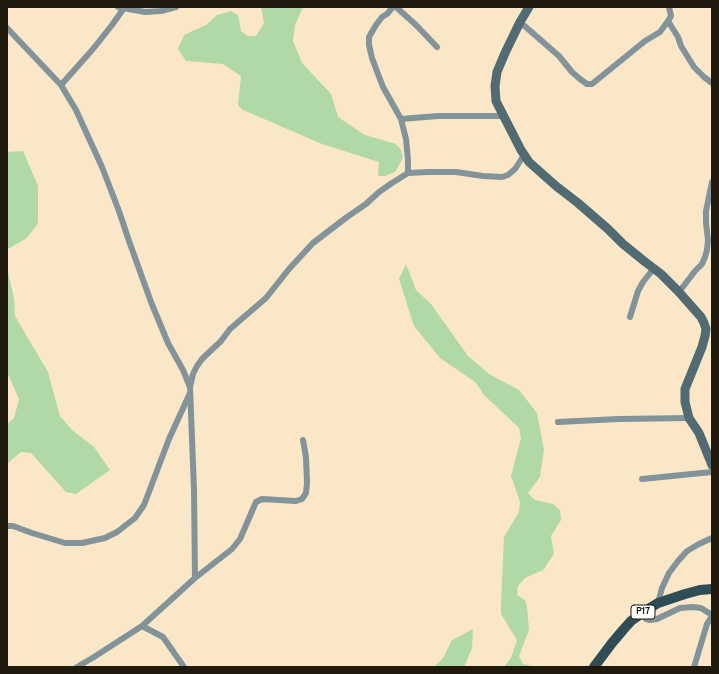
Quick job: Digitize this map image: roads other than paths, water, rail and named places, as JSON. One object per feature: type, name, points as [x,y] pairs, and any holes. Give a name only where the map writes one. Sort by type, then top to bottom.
[{"type":"main road","name":"P17","points":[[594,667],[631,620],[658,603],[700,590],[712,590]]},
{"type":"street","points":[[61,85],[112,25],[121,8],[144,12],[161,11],[176,7]]},
{"type":"street","points":[[408,173],[406,139],[401,119],[383,87],[378,74],[369,45],[370,37],[382,17],[395,7],[416,25],[437,47]]},
{"type":"street","points":[[529,7],[520,22],[500,65],[495,86],[496,101],[529,162],[608,229],[623,244],[662,274],[709,328],[685,389],[685,402],[689,418],[698,433],[712,465]]},
{"type":"street","points":[[520,22],[559,56],[580,79],[587,84],[592,84],[660,32],[671,16],[669,7]]},
{"type":"street","points":[[668,21],[694,67],[704,78],[712,83]]},
{"type":"street","points":[[7,28],[61,85],[76,110],[102,167],[151,302],[168,343],[183,370],[190,389],[194,490],[195,578]]},
{"type":"street","points":[[401,119],[438,116],[503,116]]},
{"type":"street","points":[[7,526],[13,526],[65,543],[82,544],[105,538],[117,532],[135,518],[144,505],[190,389],[195,370],[202,359],[221,341],[230,329],[266,298],[289,269],[313,243],[366,204],[379,192],[408,173],[456,172],[502,177],[508,175],[515,169],[524,155]]},
{"type":"street","points":[[679,292],[702,264],[705,257],[708,240],[706,211],[712,182]]},
{"type":"street","points":[[630,317],[638,291],[654,268]]},
{"type":"street","points":[[558,422],[689,418]]},
{"type":"street","points":[[77,667],[142,626],[195,578],[232,549],[240,539],[256,502],[262,499],[296,501],[302,499],[306,493],[307,483],[306,457],[303,440]]},
{"type":"street","points":[[642,479],[712,472]]},
{"type":"street","points":[[658,603],[662,588],[669,572],[678,561],[687,551],[712,538]]},
{"type":"street","points":[[641,614],[650,620],[680,608],[692,607],[701,608],[712,615],[707,624],[694,667]]},
{"type":"street","points":[[142,626],[163,637],[184,667]]}]
